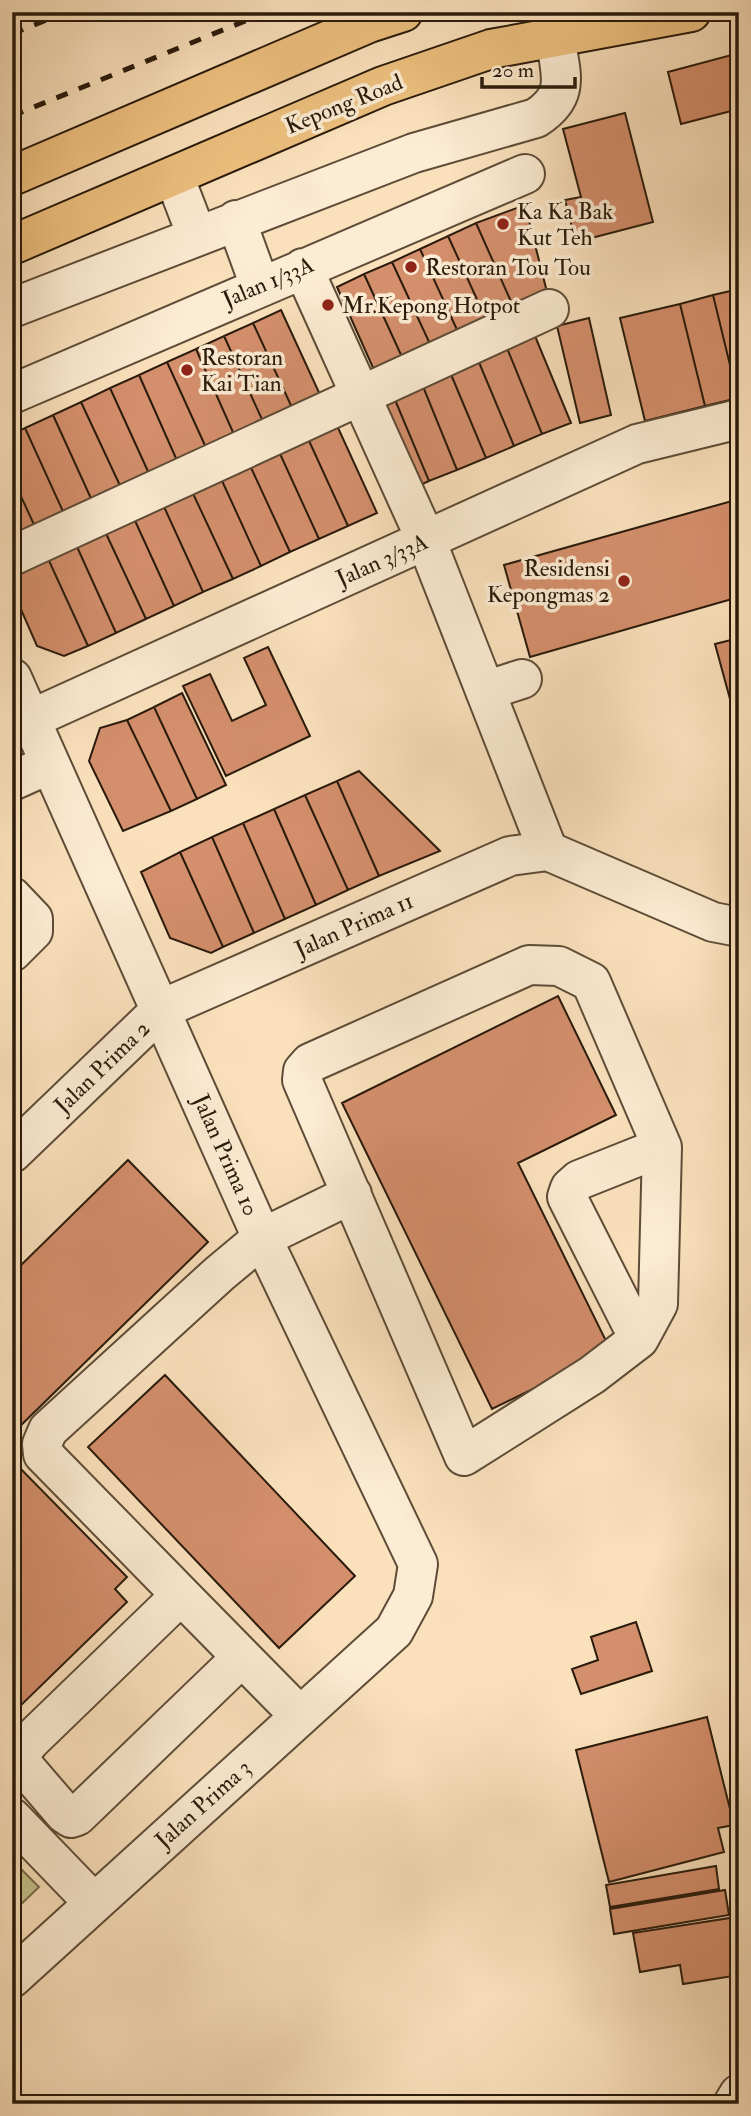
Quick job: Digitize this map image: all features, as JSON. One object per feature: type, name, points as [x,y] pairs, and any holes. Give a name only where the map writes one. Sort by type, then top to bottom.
[{"type":"main road","points":[[12,176],[369,23],[403,12]]},
{"type":"main road","name":"Kepong Road","points":[[12,246],[383,86],[491,49],[691,12]]},
{"type":"main road","points":[[12,156],[109,135]]},
{"type":"street","points":[[12,308],[414,153],[536,118],[552,107],[562,86],[555,36]]},
{"type":"street","name":"Jalan 1/33A","points":[[12,393],[525,174]]},
{"type":"street","points":[[174,176],[197,236]]},
{"type":"street","points":[[236,220],[260,286]]},
{"type":"street","points":[[303,268],[426,540],[548,851],[713,922],[739,927]]},
{"type":"street","points":[[12,556],[549,309]]},
{"type":"street","name":"Jalan 3/33A","points":[[31,719],[637,444],[739,419]]},
{"type":"street","name":"Jalan Prima 10","points":[[12,678],[262,1238],[418,1564],[413,1596],[394,1631]]},
{"type":"street","points":[[485,691],[522,679]]},
{"type":"street","points":[[12,781],[50,764]]},
{"type":"street","name":"Jalan Prima 11","points":[[162,1009],[510,856],[548,851]]},
{"type":"street","points":[[12,897],[33,919],[33,931],[27,941],[12,952]]},
{"type":"street","points":[[529,965],[559,965],[591,982],[662,1147],[658,1304],[639,1339],[593,1375],[464,1457],[352,1194],[302,1080],[303,1071],[310,1063],[529,965]]},
{"type":"street","name":"Jalan Prima 2","points":[[12,1153],[162,1009]]},
{"type":"street","points":[[639,1339],[567,1197],[570,1188],[579,1180],[662,1147]]},
{"type":"street","points":[[300,1716],[43,1454],[41,1444],[48,1430],[262,1238],[352,1194]]},
{"type":"street","points":[[181,1595],[20,1753],[22,1764],[65,1814],[71,1818],[77,1816],[241,1658]]},
{"type":"street","name":"Jalan Prima 3","points":[[12,1978],[394,1631]]},
{"type":"street","points":[[12,1818],[94,1903]]},
{"type":"street","points":[[733,2104],[739,2094]]},
{"type":"shaded area","points":[[12,1860],[39,1887],[12,1913]]},
{"type":"building","points":[[739,53],[739,109],[681,124],[668,72]]},
{"type":"building","points":[[625,113],[653,222],[576,242],[565,200],[581,197],[563,129]]},
{"type":"building","points":[[525,205],[547,292],[513,306],[476,223]]},
{"type":"building","points":[[476,223],[513,306],[486,319],[448,236]]},
{"type":"building","points":[[448,236],[486,319],[458,332],[420,249]]},
{"type":"building","points":[[420,249],[458,332],[430,344],[392,262]]},
{"type":"building","points":[[392,262],[430,344],[402,357],[364,274]]},
{"type":"building","points":[[364,274],[402,357],[374,370],[337,287]]},
{"type":"building","points":[[739,289],[739,398],[738,398],[713,295]]},
{"type":"building","points":[[713,295],[738,398],[705,406],[680,304]]},
{"type":"building","points":[[680,304],[705,406],[645,421],[620,318]]},
{"type":"building","points":[[281,310],[322,399],[294,412],[253,323]]},
{"type":"building","points":[[589,318],[611,415],[580,423],[557,326]]},
{"type":"building","points":[[253,323],[294,412],[265,426],[224,336]]},
{"type":"building","points":[[224,336],[265,426],[236,439],[196,349]]},
{"type":"building","points":[[535,336],[571,423],[542,434],[507,348]]},
{"type":"building","points":[[507,348],[542,434],[514,446],[478,360]]},
{"type":"building","points":[[196,349],[236,439],[208,452],[167,362]]},
{"type":"building","points":[[478,360],[514,446],[486,458],[450,372]]},
{"type":"building","points":[[167,362],[208,452],[179,465],[139,375]]},
{"type":"building","points":[[450,372],[486,458],[457,470],[422,384]]},
{"type":"building","points":[[139,375],[179,465],[151,478],[110,388]]},
{"type":"building","points":[[422,384],[457,470],[429,481],[393,395]]},
{"type":"building","points":[[110,388],[151,478],[123,492],[81,402]]},
{"type":"building","points":[[393,395],[429,481],[401,494],[365,407]]},
{"type":"building","points":[[81,402],[123,492],[94,505],[53,415]]},
{"type":"building","points":[[53,415],[94,505],[66,518],[25,428]]},
{"type":"building","points":[[334,419],[377,513],[348,526],[305,432]]},
{"type":"building","points":[[25,428],[66,518],[37,531],[12,477],[12,434]]},
{"type":"building","points":[[305,432],[348,526],[319,539],[276,445]]},
{"type":"building","points":[[276,445],[319,539],[290,552],[247,459]]},
{"type":"building","points":[[247,459],[290,552],[261,566],[218,472]]},
{"type":"building","points":[[218,472],[261,566],[233,579],[189,485]]},
{"type":"building","points":[[12,477],[37,531],[12,542]]},
{"type":"building","points":[[189,485],[233,579],[203,592],[160,498]]},
{"type":"building","points":[[160,498],[203,592],[174,606],[131,512]]},
{"type":"building","name":"Residensi Kepongmas 2","points":[[739,499],[739,597],[530,657],[504,565]]},
{"type":"building","points":[[131,512],[174,606],[146,619],[102,525]]},
{"type":"building","points":[[102,525],[146,619],[116,633],[73,538]]},
{"type":"building","points":[[73,538],[116,633],[88,646],[45,552]]},
{"type":"building","points":[[45,552],[88,646],[64,656],[37,646],[12,589],[12,566]]},
{"type":"building","points":[[739,638],[739,732],[715,644]]},
{"type":"building","points":[[268,647],[310,736],[226,776],[183,686],[210,674],[232,721],[266,705],[244,658]]},
{"type":"building","points":[[182,693],[226,785],[197,799],[154,707]]},
{"type":"building","points":[[154,707],[197,799],[171,811],[127,720]]},
{"type":"building","points":[[127,720],[171,811],[123,831],[89,761],[100,728]]},
{"type":"building","points":[[359,771],[440,851],[379,876],[337,781]]},
{"type":"building","points":[[337,781],[379,876],[348,890],[305,795]]},
{"type":"building","points":[[305,795],[348,890],[316,905],[274,809]]},
{"type":"building","points":[[274,809],[316,905],[285,919],[243,823]]},
{"type":"building","points":[[243,823],[285,919],[254,933],[212,837]]},
{"type":"building","points":[[212,837],[254,933],[223,947],[180,852]]},
{"type":"building","points":[[180,852],[223,947],[211,953],[170,938],[141,872]]},
{"type":"building","points":[[558,996],[616,1115],[518,1163],[611,1351],[492,1409],[342,1103]]},
{"type":"building","points":[[128,1160],[208,1242],[12,1434],[12,1274]]},
{"type":"building","points":[[165,1375],[355,1576],[279,1648],[88,1447]]},
{"type":"building","points":[[12,1460],[127,1577],[115,1589],[127,1602],[12,1714]]},
{"type":"building","points":[[636,1622],[652,1671],[581,1694],[572,1669],[598,1660],[591,1637]]},
{"type":"building","points":[[707,1717],[734,1825],[718,1828],[724,1852],[609,1882],[576,1750]]},
{"type":"building","points":[[716,1866],[719,1889],[610,1907],[606,1885]]},
{"type":"building","points":[[725,1890],[729,1915],[614,1934],[610,1909]]},
{"type":"building","points":[[730,1918],[739,1975],[683,1984],[680,1965],[640,1972],[633,1933]]},
{"type":"railway","points":[[12,34],[66,12]]},
{"type":"railway","points":[[12,116],[267,12]]},
{"type":"place","name":"Ka Ka Bak Kut Teh","points":[[503,224]]},
{"type":"place","name":"Restoran Tou Tou","points":[[411,267]]},
{"type":"place","name":"Mr.Kepong Hotpot","points":[[328,305]]},
{"type":"place","name":"Restoran Kai Tian","points":[[187,370]]},
{"type":"place","name":"Residensi Kepongmas 2","points":[[624,581]]}]
